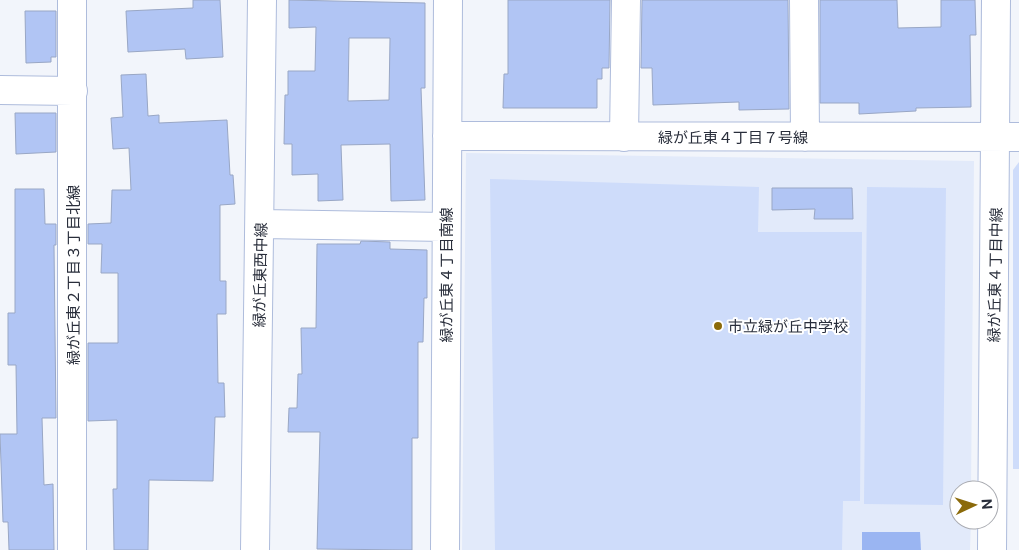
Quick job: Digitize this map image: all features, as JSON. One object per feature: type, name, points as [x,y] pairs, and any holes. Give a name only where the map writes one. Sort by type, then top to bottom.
[{"type":"street","name":"緑が丘東２丁目３丁目北線","points":[[72,0],[72,550]]},
{"type":"street","name":"緑が丘東西中線","points":[[255,550],[262,0]]},
{"type":"street","name":"緑が丘東４丁目南線","points":[[445,550],[448,0]]},
{"type":"street","points":[[624,137],[626,0]]},
{"type":"street","points":[[804,0],[805,137]]},
{"type":"street","name":"緑が丘東４丁目中線","points":[[992,550],[1008,138],[996,0]]},
{"type":"street","points":[[0,90],[73,91]]},
{"type":"street","name":"緑が丘東４丁目７号線","points":[[448,136],[1008,138]]},
{"type":"street","points":[[260,224],[446,227]]},
{"type":"shaded area","name":"市立緑が丘中学校","points":[[466,153],[974,161],[971,480],[949,480],[949,530],[971,530],[970,550],[462,550]]},
{"type":"shaded area","points":[[1019,162],[1019,469],[1013,469],[1013,170]]},
{"type":"shaded area","name":"市立緑が丘中学校","points":[[490,179],[759,187],[758,232],[862,232],[860,501],[843,501],[842,550],[495,550]]},
{"type":"shaded area","points":[[867,187],[946,188],[943,505],[864,504]]},
{"type":"water","points":[[862,532],[920,532],[921,550],[862,550]]},
{"type":"building","points":[[193,0],[220,0],[223,57],[186,59],[185,49],[128,52],[126,11],[193,8]]},
{"type":"building","points":[[289,0],[425,3],[425,88],[421,88],[425,200],[391,201],[390,144],[341,145],[343,200],[318,201],[318,174],[292,175],[292,144],[284,144],[285,95],[288,95],[288,71],[315,71],[316,27],[289,28]],"holes":[[[349,38],[390,38],[389,100],[348,101]]]},
{"type":"building","points":[[508,0],[610,0],[609,68],[602,68],[602,79],[597,79],[597,108],[503,108],[504,74],[508,74]]},
{"type":"building","points":[[642,0],[788,0],[789,109],[739,110],[739,102],[653,105],[652,68],[641,68]]},
{"type":"building","points":[[820,0],[897,0],[898,28],[941,27],[941,0],[975,0],[976,35],[970,35],[971,107],[916,108],[916,111],[859,114],[859,103],[820,103]]},
{"type":"building","points":[[25,11],[56,11],[56,57],[51,57],[51,62],[26,63]]},
{"type":"building","points":[[146,74],[148,116],[159,115],[159,123],[227,120],[230,175],[233,175],[235,204],[220,205],[220,281],[226,281],[226,314],[217,314],[218,383],[224,383],[225,417],[215,417],[213,481],[149,480],[148,550],[114,550],[113,489],[117,489],[117,420],[88,421],[88,343],[118,343],[118,273],[101,273],[102,244],[88,244],[88,224],[111,223],[112,190],[131,190],[129,148],[113,149],[111,118],[123,117],[121,75]]},
{"type":"building","points":[[15,113],[56,113],[56,152],[16,154]]},
{"type":"building","points":[[772,188],[852,188],[853,219],[814,219],[815,209],[772,210]]},
{"type":"building","points":[[15,189],[44,189],[45,224],[56,224],[56,245],[54,245],[56,418],[42,418],[44,485],[53,484],[54,550],[9,550],[8,522],[3,522],[0,434],[17,434],[16,365],[8,365],[8,313],[15,313]]},
{"type":"building","points":[[361,241],[390,242],[390,249],[427,250],[427,298],[424,298],[423,342],[418,342],[418,438],[412,438],[412,550],[317,549],[320,432],[288,432],[289,408],[297,408],[298,374],[302,374],[301,328],[316,328],[317,244],[360,244]]},
{"type":"place","name":"市立緑が丘中学校","points":[[718,326]]}]
